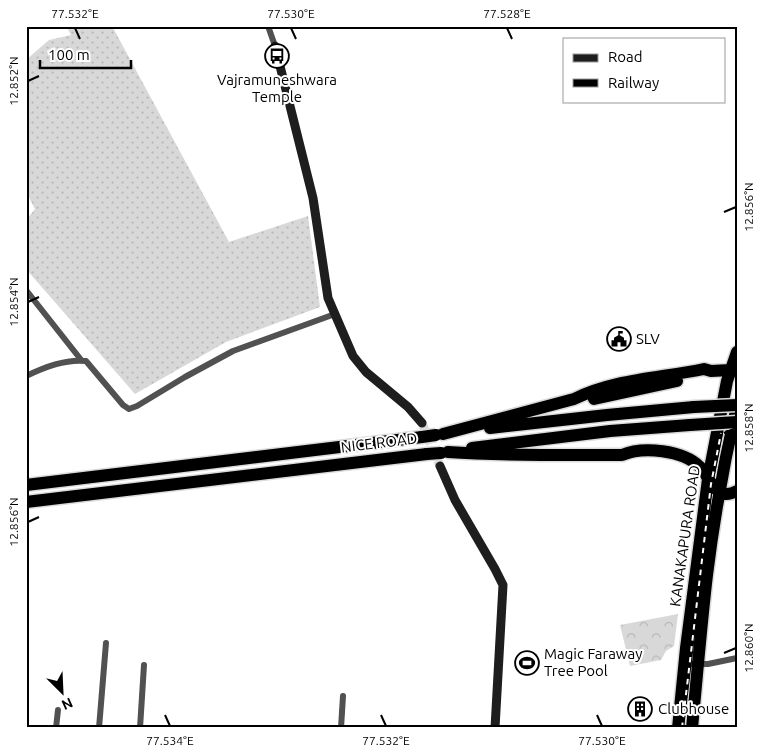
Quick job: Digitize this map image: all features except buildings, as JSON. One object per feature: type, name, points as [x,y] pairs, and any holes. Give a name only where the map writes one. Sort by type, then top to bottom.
[{"type":"highway","name":"KANAKAPURA ROAD","points":[[678,728],[684,664],[708,479],[731,370],[737,352]]},
{"type":"highway","points":[[440,435],[644,378],[704,369],[711,371],[731,370]]},
{"type":"highway","name":"KANAKAPURA ROAD","points":[[692,728],[707,576],[719,492],[737,405]]},
{"type":"highway","name":"NICE ROAD","points":[[26,485],[525,424],[694,407],[737,405]]},
{"type":"highway","name":"NICE ROAD","points":[[26,502],[610,431],[737,422]]},
{"type":"highway","points":[[444,452],[496,456],[622,455],[631,451],[676,453],[686,457],[702,468],[719,492],[727,495],[737,491]]},
{"type":"street","points":[[268,26],[275,46],[313,198],[328,298],[353,356],[366,372],[408,407],[422,423]]},
{"type":"street","points":[[26,290],[82,361]]},
{"type":"street","points":[[26,376],[63,362],[72,360],[86,361],[123,405],[129,408],[137,406],[233,351],[335,314]]},
{"type":"street","points":[[440,466],[455,500],[495,568],[503,586],[495,728]]},
{"type":"street","points":[[99,728],[106,643]]},
{"type":"street","points":[[684,664],[699,664],[737,658]]},
{"type":"street","points":[[140,728],[144,665]]},
{"type":"street","points":[[342,728],[343,696]]},
{"type":"street","points":[[56,728],[58,710]]},
{"type":"green space","points":[[66,26],[112,26],[229,242],[308,216],[320,307],[226,342],[135,394],[26,269],[26,220],[35,209],[26,192],[26,60],[49,40],[71,35]]},
{"type":"green space","points":[[678,614],[674,646],[666,651],[661,660],[630,666],[620,625]]},
{"type":"water","name":"Magic Faraway Tree Pool","points":[[537,654],[539,667],[517,671],[515,659]]},
{"type":"tunnel","points":[[422,423],[440,466]]},
{"type":"railway","points":[[682,728],[711,484],[721,433]]},
{"type":"place","name":"Vajramuneshwara Temple","points":[[277,56]]},
{"type":"place","name":"SLV","points":[[619,339]]},
{"type":"place","name":"Magic Faraway Tree Pool","points":[[527,663]]},
{"type":"place","name":"Clubhouse","points":[[640,709]]}]
